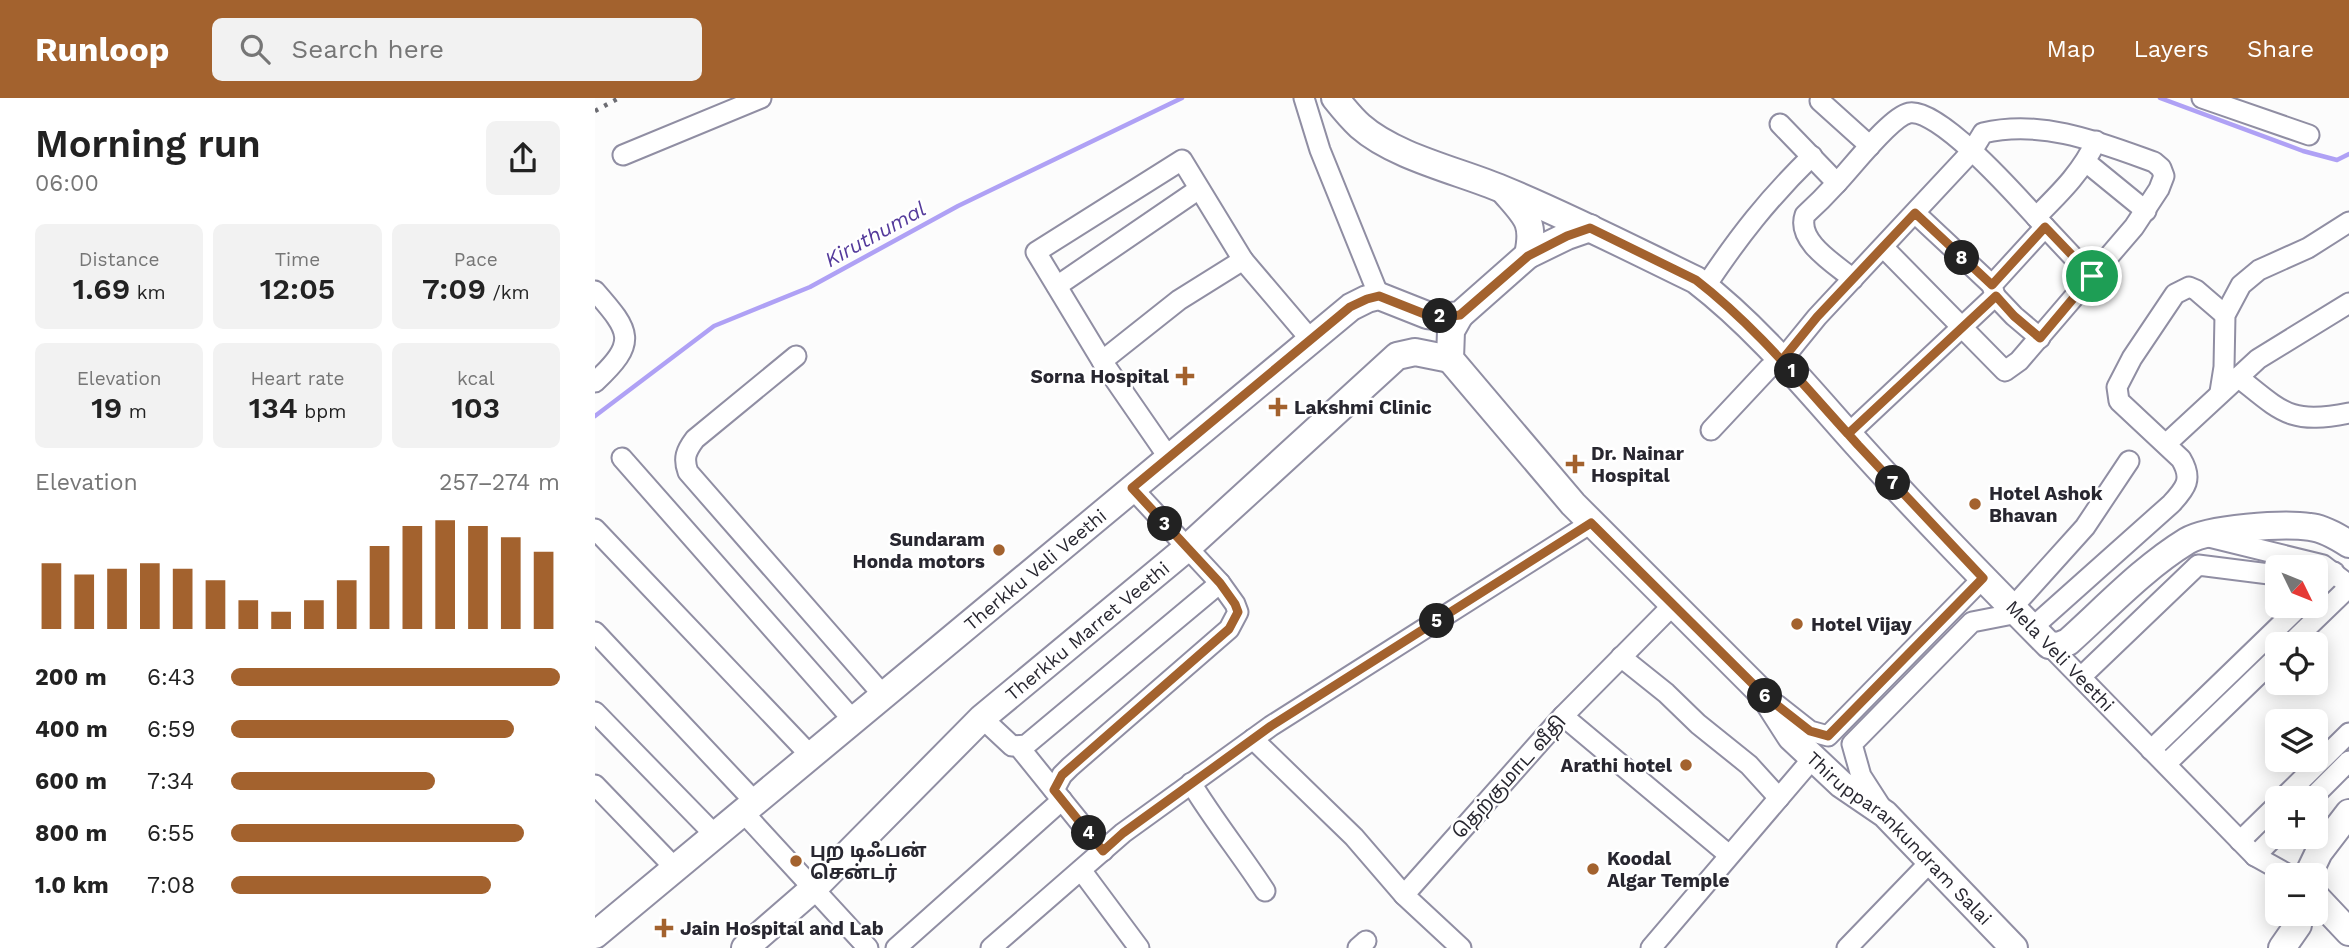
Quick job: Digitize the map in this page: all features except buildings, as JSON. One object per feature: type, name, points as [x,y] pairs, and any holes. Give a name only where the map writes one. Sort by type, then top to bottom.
[{"type":"main road","points":[[1335,98],[1361,127],[1375,137],[1416,157],[1502,189],[1529,222],[1532,236],[1528,256]]},
{"type":"main road","name":"Mela Veli Veethi","points":[[1502,189],[1590,228],[1696,280],[1705,287],[1738,315],[1782,360],[1848,434],[2028,623]]},
{"type":"main road","points":[[1397,356],[1415,352],[1450,359],[1451,331],[1460,315],[1528,256],[1567,236],[1590,228]]},
{"type":"main road","name":"Therkku Veli Veethi","points":[[595,935],[1350,307],[1367,299],[1391,302]]},
{"type":"main road","points":[[1391,302],[1427,315],[1460,315]]},
{"type":"main road","points":[[1391,302],[1409,331],[1408,341],[1397,356]]},
{"type":"main road","name":"Therkku Marret Veethi","points":[[744,948],[814,888],[982,718],[1187,548],[1397,356]]},
{"type":"main road","name":"Thirupparankundram Salai","points":[[1450,359],[1591,523],[1764,695],[1791,737],[1841,784],[1885,814],[2014,948]]},
{"type":"main road","points":[[2028,623],[2058,646],[2068,642],[2155,564],[2190,539],[2201,535],[2266,526],[2311,527],[2337,536],[2349,544]]},
{"type":"main road","points":[[2314,863],[2349,813]]},
{"type":"main road","points":[[2328,909],[2349,932]]},
{"type":"main road","points":[[2282,948],[2297,926]]},
{"type":"street","points":[[622,155],[761,98]]},
{"type":"street","points":[[1304,98],[1320,150],[1391,302]]},
{"type":"street","points":[[2202,98],[2309,135]]},
{"type":"street","points":[[1831,104],[1870,146]]},
{"type":"street","points":[[1853,279],[1812,243],[1805,234],[1802,223],[1805,215],[1870,146],[1898,119],[1909,113],[1919,113],[1935,120],[1972,151],[2092,276]]},
{"type":"street","points":[[1780,124],[1837,183]]},
{"type":"street","points":[[1711,430],[1769,368],[1782,360],[1817,317],[1972,151],[1983,133],[2006,128],[2037,128],[2096,141],[2154,162],[2161,168],[2164,176],[2146,211],[2134,227],[2040,338],[2019,361],[2005,371],[1883,247]]},
{"type":"street","points":[[1848,434],[1962,327],[1994,290],[2086,162],[2096,141]]},
{"type":"street","points":[[1705,287],[1736,240],[1774,193],[1812,156]]},
{"type":"street","points":[[1169,458],[1102,361],[1036,252],[1182,160],[1243,260],[1311,340]]},
{"type":"street","points":[[2086,162],[2146,211]]},
{"type":"street","points":[[1057,286],[1199,189]]},
{"type":"street","points":[[1915,213],[1994,290],[2014,316],[2040,338]]},
{"type":"street","points":[[2220,392],[2224,367],[2225,315],[2241,285],[2259,270],[2308,248],[2349,222]]},
{"type":"street","points":[[1102,361],[1179,300],[1243,260]]},
{"type":"street","points":[[1885,814],[1861,776],[1852,744],[1972,622],[2028,623],[2179,495],[2188,480],[2188,470],[2166,444],[2119,401],[2117,387],[2132,358],[2175,294],[2181,290],[2189,287],[2196,290],[2225,315]]},
{"type":"street","points":[[595,291],[625,330],[624,347],[616,362],[595,382]]},
{"type":"street","points":[[2166,444],[2258,359],[2349,303]]},
{"type":"street","points":[[796,356],[695,439],[684,460],[688,472],[883,695]]},
{"type":"street","points":[[2238,377],[2275,407],[2296,417],[2326,418],[2349,413]]},
{"type":"street","points":[[622,458],[853,720]]},
{"type":"street","points":[[2028,623],[2085,527],[2129,461]]},
{"type":"street","points":[[896,948],[1058,795],[1062,775],[1229,629],[1238,612],[1220,583],[1132,488]]},
{"type":"street","points":[[991,948],[1123,833],[1253,739],[1591,523]]},
{"type":"street","points":[[595,529],[811,756]]},
{"type":"street","points":[[2201,535],[2334,575],[2298,632]]},
{"type":"street","points":[[2081,677],[2198,565],[2265,573]]},
{"type":"street","points":[[1764,695],[1810,731],[1828,736],[1983,578]]},
{"type":"street","points":[[982,718],[1012,746],[1019,747],[1032,741],[1220,583]]},
{"type":"street","name":"தெற்குமாட வீதி","points":[[1404,895],[1563,716],[1672,606]]},
{"type":"street","points":[[2151,750],[2288,618]]},
{"type":"street","name":"Mela Veli Veethi","points":[[2028,623],[2240,841],[2255,856],[2268,863]]},
{"type":"street","points":[[595,632],[749,807],[814,888],[868,948]]},
{"type":"street","points":[[1621,657],[1666,693],[1697,724],[1749,765],[1779,798]]},
{"type":"street","points":[[2165,764],[2265,668]]},
{"type":"street","points":[[595,712],[715,835]]},
{"type":"street","points":[[1563,716],[1729,855]]},
{"type":"street","points":[[2295,786],[2349,733]]},
{"type":"street","points":[[1253,739],[1354,837],[1404,895],[1461,948]]},
{"type":"street","points":[[1019,747],[1103,851]]},
{"type":"street","points":[[1651,948],[1813,758]]},
{"type":"street","points":[[2324,786],[2349,761]]},
{"type":"street","points":[[1191,783],[1265,891]]},
{"type":"street","points":[[595,785],[675,869]]},
{"type":"street","points":[[2240,841],[2265,816]]},
{"type":"street","points":[[2255,856],[2265,846]]},
{"type":"street","points":[[1847,948],[1931,862]]},
{"type":"street","points":[[1081,870],[1139,948]]},
{"type":"waterway","name":"Kiruthumal","points":[[595,416],[714,326],[810,287],[958,206],[1182,98]]},
{"type":"waterway","name":"Kiruthumal","points":[[2160,98],[2303,151],[2337,160],[2349,154]]},
{"type":"railway","points":[[595,111],[619,98]]},
{"type":"place","name":"Sorna Hospital","points":[[1185,376]]},
{"type":"place","name":"Lakshmi Clinic","points":[[1278,407]]},
{"type":"place","name":"Dr. Nainar Hospital","points":[[1575,464]]},
{"type":"place","name":"Hotel Ashok Bhavan","points":[[1975,504]]},
{"type":"place","name":"Sundaram Honda motors","points":[[999,550]]},
{"type":"place","name":"Hotel Vijay","points":[[1797,624]]},
{"type":"place","name":"Arathi hotel","points":[[1686,765]]},
{"type":"place","name":"புற டிஃபன் சென்டர்","points":[[796,861]]},
{"type":"place","name":"Koodal Algar Temple","points":[[1593,869]]},
{"type":"place","name":"Jain Hospital and Lab","points":[[664,928]]},
{"type":"route","points":[[2092,276],[2040,338],[1996,296],[1848,434],[1782,360],[1738,315],[1705,287],[1696,280],[1590,228],[1567,236],[1528,256],[1460,315],[1427,315],[1379,296],[1350,307],[1132,488],[1220,583],[1238,612],[1229,629],[1062,775],[1054,790],[1103,851],[1123,833],[1271,726],[1591,523],[1764,695],[1810,731],[1828,736],[1983,578],[1951,546],[1858,445],[1782,360],[1817,317],[1915,213],[1992,285],[2045,227],[2092,276]]}]
